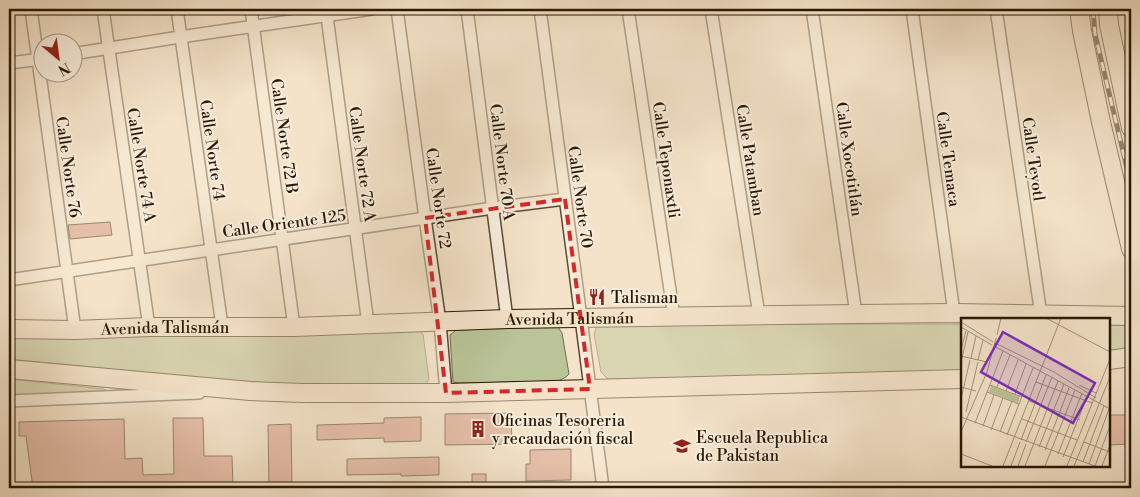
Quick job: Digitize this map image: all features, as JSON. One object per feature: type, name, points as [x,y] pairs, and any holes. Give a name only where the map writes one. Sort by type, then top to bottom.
[{"type":"main road","points":[[1079,9],[1100,122],[1131,249]]},
{"type":"main road","points":[[1108,9],[1130,118]]},
{"type":"main road","name":"Avenida Talismán","points":[[9,329],[75,330],[222,326],[294,327],[507,319],[759,315],[954,314],[1131,316]]},
{"type":"main road","points":[[1110,360],[1131,357]]},
{"type":"main road","points":[[9,369],[250,391],[303,393],[446,393],[961,379]]},
{"type":"street","name":"Calle Norte 76","points":[[30,9],[35,32]]},
{"type":"street","name":"Calle Norte 74 A","points":[[103,9],[149,327]]},
{"type":"street","name":"Calle Norte 74","points":[[177,9],[222,326]]},
{"type":"street","name":"Calle Norte 72 B","points":[[251,9],[294,327]]},
{"type":"street","points":[[82,53],[254,26],[327,12],[372,9]]},
{"type":"street","name":"Calle Norte 72","points":[[397,9],[440,322],[446,393]]},
{"type":"street","name":"Calle Norte 70 A","points":[[467,9],[507,319]]},
{"type":"street","name":"Calle Norte 70","points":[[540,9],[603,488]]},
{"type":"street","name":"Calle Teponaxtli","points":[[628,9],[674,317]]},
{"type":"street","name":"Calle Patamban","points":[[711,9],[759,315]]},
{"type":"street","name":"Calle Xocotitlán","points":[[812,9],[856,314]]},
{"type":"street","name":"Calle Temaca","points":[[912,9],[954,314]]},
{"type":"street","name":"Calle Teyotl","points":[[996,9],[1041,315]]},
{"type":"street","name":"Calle Norte 72 A","points":[[327,12],[368,324]]},
{"type":"street","points":[[9,63],[32,60]]},
{"type":"street","name":"Calle Norte 76","points":[[43,82],[75,330]]},
{"type":"street","name":"Calle Oriente 125","points":[[9,280],[565,199]]},
{"type":"street","points":[[9,401],[250,391]]},
{"type":"highlighted area","points":[[565,199],[590,389],[446,393],[425,218]]},
{"type":"green space","points":[[609,324],[961,324],[961,372],[608,379],[601,372],[594,334],[597,326]]},
{"type":"green space","points":[[1110,325],[1131,326],[1131,347],[1110,351]]},
{"type":"green space","points":[[558,327],[562,333],[569,374],[566,377],[558,381],[453,382],[450,335],[456,330]]},
{"type":"green space","points":[[418,329],[423,334],[429,379],[426,384],[328,385],[271,383],[9,359],[9,338],[93,338]]},
{"type":"green space","points":[[9,379],[104,389],[112,395],[9,397]]},
{"type":"building","points":[[110,222],[112,235],[70,239],[68,225]]},
{"type":"building","name":"Oficinas Tesoreria y recaudación fiscal","points":[[511,413],[512,444],[445,445],[445,414]]},
{"type":"building","points":[[1110,415],[1131,415],[1131,444],[1110,445]]},
{"type":"building","points":[[421,417],[421,441],[384,442],[384,438],[317,440],[317,425],[384,423],[384,418]]},
{"type":"building","points":[[173,418],[203,418],[204,456],[232,456],[233,488],[33,488],[26,436],[19,436],[19,422],[124,419],[125,459],[142,458],[143,475],[174,474]]},
{"type":"building","points":[[291,424],[292,488],[269,488],[268,425]]},
{"type":"building","points":[[571,449],[571,480],[526,481],[526,464],[530,464],[530,450]]},
{"type":"building","points":[[439,457],[439,475],[347,475],[347,459]]},
{"type":"building","points":[[472,474],[486,474],[486,488],[472,488]]},
{"type":"railway","points":[[1093,9],[1095,34],[1131,185]]},
{"type":"place","name":"Talisman","points":[[597,297]]},
{"type":"place","name":"Oficinas Tesoreria y recaudación fiscal","points":[[478,429]]},
{"type":"place","name":"Escuela Republica de Pakistan","points":[[682,446]]}]
